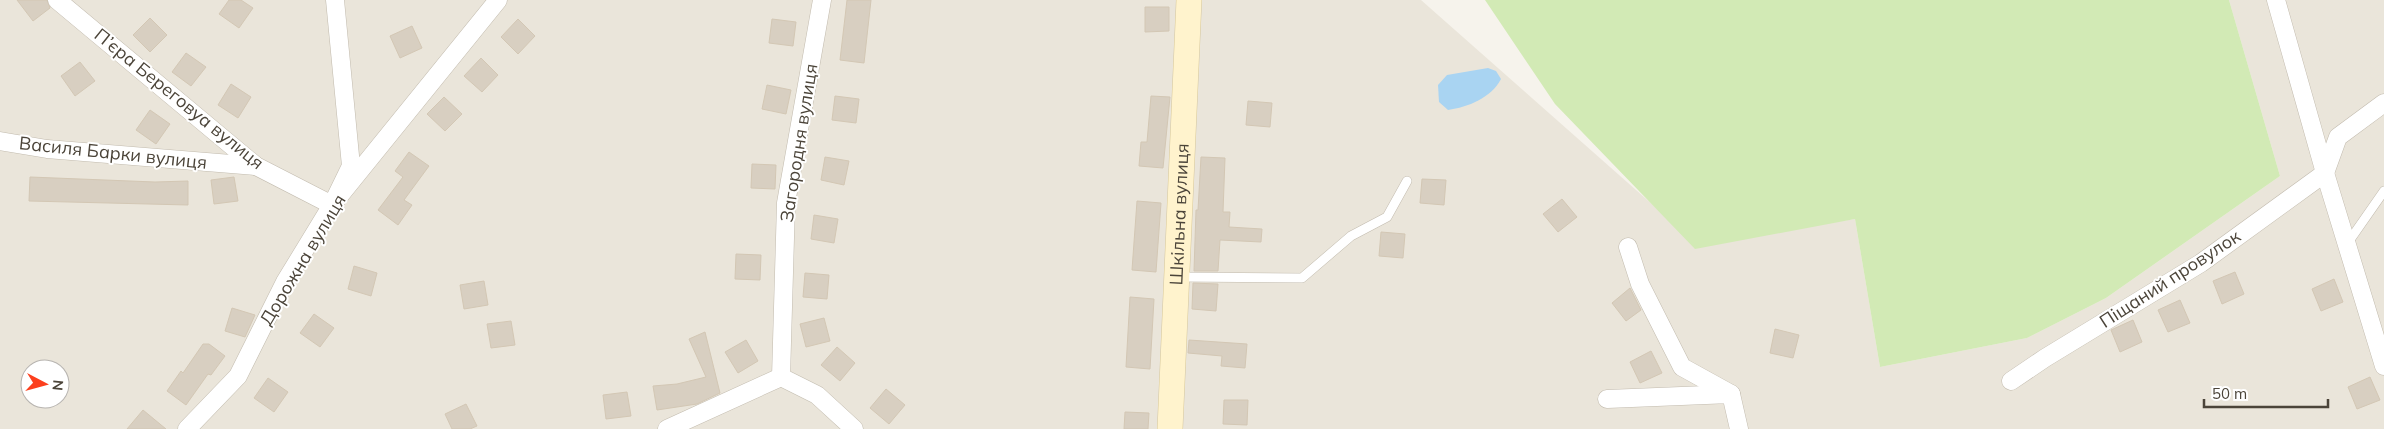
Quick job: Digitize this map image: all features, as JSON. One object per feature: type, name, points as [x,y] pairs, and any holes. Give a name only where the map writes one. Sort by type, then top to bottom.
[{"type":"street","name":"П’єра Береговуа вулиця","points":[[57,0],[256,166],[332,205]]},
{"type":"street","points":[[332,205],[351,166],[335,0]]},
{"type":"street","name":"Дорожна вулиця","points":[[186,429],[238,376],[285,282],[332,205],[498,0]]},
{"type":"street","name":"Загородня вулиця","points":[[781,377],[786,203],[822,0]]},
{"type":"street","name":"Шкільна вулиця","points":[[1170,429],[1189,0]]},
{"type":"street","points":[[2276,0],[2384,366]]},
{"type":"street","points":[[2326,173],[2338,137],[2384,103]]},
{"type":"street","name":"Василя Барки вулиця","points":[[0,141],[47,149],[256,166]]},
{"type":"street","name":"Піщаний провулок","points":[[2012,381],[2045,358],[2201,263],[2326,173]]},
{"type":"street","points":[[1628,247],[1640,284],[1682,368],[1731,394],[1739,429]]},
{"type":"street","points":[[666,429],[781,377],[817,395],[854,429]]},
{"type":"street","points":[[1607,399],[1731,394]]},
{"type":"lane","points":[[1177,277],[1302,278],[1351,236],[1387,217],[1407,180]]},
{"type":"lane","points":[[2347,244],[2384,191]]},
{"type":"shaded area","points":[[0,0],[1421,0],[1696,243],[1855,219],[1880,367],[2027,338],[2106,298],[2280,176],[2229,0],[2384,0],[2384,429],[0,429]]},
{"type":"green space","points":[[1485,0],[2229,0],[2280,176],[2106,298],[2027,338],[1880,367],[1855,219],[1695,249],[1555,104]]},
{"type":"water","points":[[1488,68],[1496,71],[1501,79],[1497,86],[1485,96],[1471,104],[1448,110],[1439,102],[1438,85],[1447,75]]},
{"type":"building","points":[[17,0],[47,0],[50,8],[33,21]]},
{"type":"building","points":[[229,0],[241,0],[253,8],[239,28],[219,14]]},
{"type":"building","points":[[847,0],[871,0],[864,63],[840,60]]},
{"type":"building","points":[[1145,7],[1169,7],[1169,31],[1145,32]]},
{"type":"building","points":[[150,18],[167,35],[150,52],[133,35]]},
{"type":"building","points":[[518,19],[535,36],[518,54],[501,37]]},
{"type":"building","points":[[772,19],[796,22],[793,46],[769,43]]},
{"type":"building","points":[[412,26],[422,48],[400,58],[390,36]]},
{"type":"building","points":[[186,53],[206,67],[191,86],[172,72]]},
{"type":"building","points":[[481,58],[498,75],[482,92],[464,76]]},
{"type":"building","points":[[80,62],[95,81],[75,96],[61,76]]},
{"type":"building","points":[[231,84],[251,97],[238,118],[218,105]]},
{"type":"building","points":[[767,85],[791,90],[786,114],[762,109]]},
{"type":"building","points":[[835,96],[859,99],[856,123],[832,120]]},
{"type":"building","points":[[1151,96],[1170,97],[1163,168],[1139,166],[1141,142],[1147,142]]},
{"type":"building","points":[[444,97],[462,114],[445,131],[427,114]]},
{"type":"building","points":[[1248,101],[1272,103],[1270,127],[1246,125]]},
{"type":"building","points":[[150,110],[170,124],[156,144],[136,130]]},
{"type":"building","points":[[409,152],[429,166],[404,200],[412,205],[398,225],[378,210],[403,177],[395,171]]},
{"type":"building","points":[[825,157],[849,161],[844,185],[821,180]]},
{"type":"building","points":[[1201,157],[1225,158],[1223,212],[1230,212],[1229,227],[1262,229],[1261,242],[1220,240],[1218,271],[1194,271],[1196,210],[1198,210]]},
{"type":"building","points":[[752,164],[776,165],[775,189],[751,188]]},
{"type":"building","points":[[30,177],[155,182],[188,181],[188,205],[29,201]]},
{"type":"building","points":[[234,177],[238,201],[214,204],[211,180]]},
{"type":"building","points":[[1422,179],[1446,180],[1444,205],[1420,203]]},
{"type":"building","points":[[1562,199],[1577,217],[1558,232],[1543,214]]},
{"type":"building","points":[[1137,201],[1161,203],[1156,272],[1132,270]]},
{"type":"building","points":[[814,215],[838,219],[834,243],[811,239]]},
{"type":"building","points":[[1381,232],[1405,234],[1403,258],[1379,256]]},
{"type":"building","points":[[736,254],[761,255],[760,280],[735,279]]},
{"type":"building","points":[[354,266],[377,273],[371,296],[348,289]]},
{"type":"building","points":[[2235,272],[2244,294],[2222,304],[2213,281]]},
{"type":"building","points":[[805,273],[829,275],[827,299],[803,297]]},
{"type":"building","points":[[2334,279],[2343,302],[2321,311],[2312,289]]},
{"type":"building","points":[[484,281],[488,305],[464,309],[460,285]]},
{"type":"building","points":[[1193,283],[1218,284],[1216,311],[1192,309]]},
{"type":"building","points":[[1630,288],[1641,310],[1626,321],[1612,303]]},
{"type":"building","points":[[1130,297],[1154,299],[1150,369],[1126,367]]},
{"type":"building","points":[[2180,300],[2190,323],[2168,332],[2158,310]]},
{"type":"building","points":[[232,308],[255,315],[245,337],[225,331]]},
{"type":"building","points":[[314,314],[334,328],[320,347],[300,333]]},
{"type":"building","points":[[824,318],[830,341],[806,347],[800,324]]},
{"type":"building","points":[[2133,320],[2142,342],[2120,352],[2111,330]]},
{"type":"building","points":[[511,321],[515,345],[491,348],[487,324]]},
{"type":"building","points":[[1775,329],[1799,335],[1793,358],[1770,353]]},
{"type":"building","points":[[705,332],[720,393],[697,404],[657,410],[653,386],[677,384],[706,377],[689,339]]},
{"type":"building","points":[[746,340],[758,361],[738,373],[725,352]]},
{"type":"building","points":[[1189,340],[1247,344],[1245,368],[1221,366],[1222,356],[1188,353]]},
{"type":"building","points":[[203,344],[209,344],[225,356],[211,375],[208,374],[186,405],[167,391],[181,371],[183,373]]},
{"type":"building","points":[[837,347],[855,363],[840,381],[821,365]]},
{"type":"building","points":[[1651,351],[1662,373],[1640,383],[1630,362]]},
{"type":"building","points":[[2370,377],[2380,400],[2357,409],[2348,387]]},
{"type":"building","points":[[268,378],[288,392],[274,412],[254,398]]},
{"type":"building","points":[[886,389],[905,405],[889,424],[870,408]]},
{"type":"building","points":[[627,392],[631,416],[606,419],[603,395]]},
{"type":"building","points":[[1224,400],[1248,400],[1247,425],[1223,424]]},
{"type":"building","points":[[466,404],[477,426],[470,429],[452,429],[445,414]]},
{"type":"building","points":[[143,410],[166,429],[127,429]]},
{"type":"building","points":[[1125,412],[1149,413],[1148,429],[1124,429]]}]
